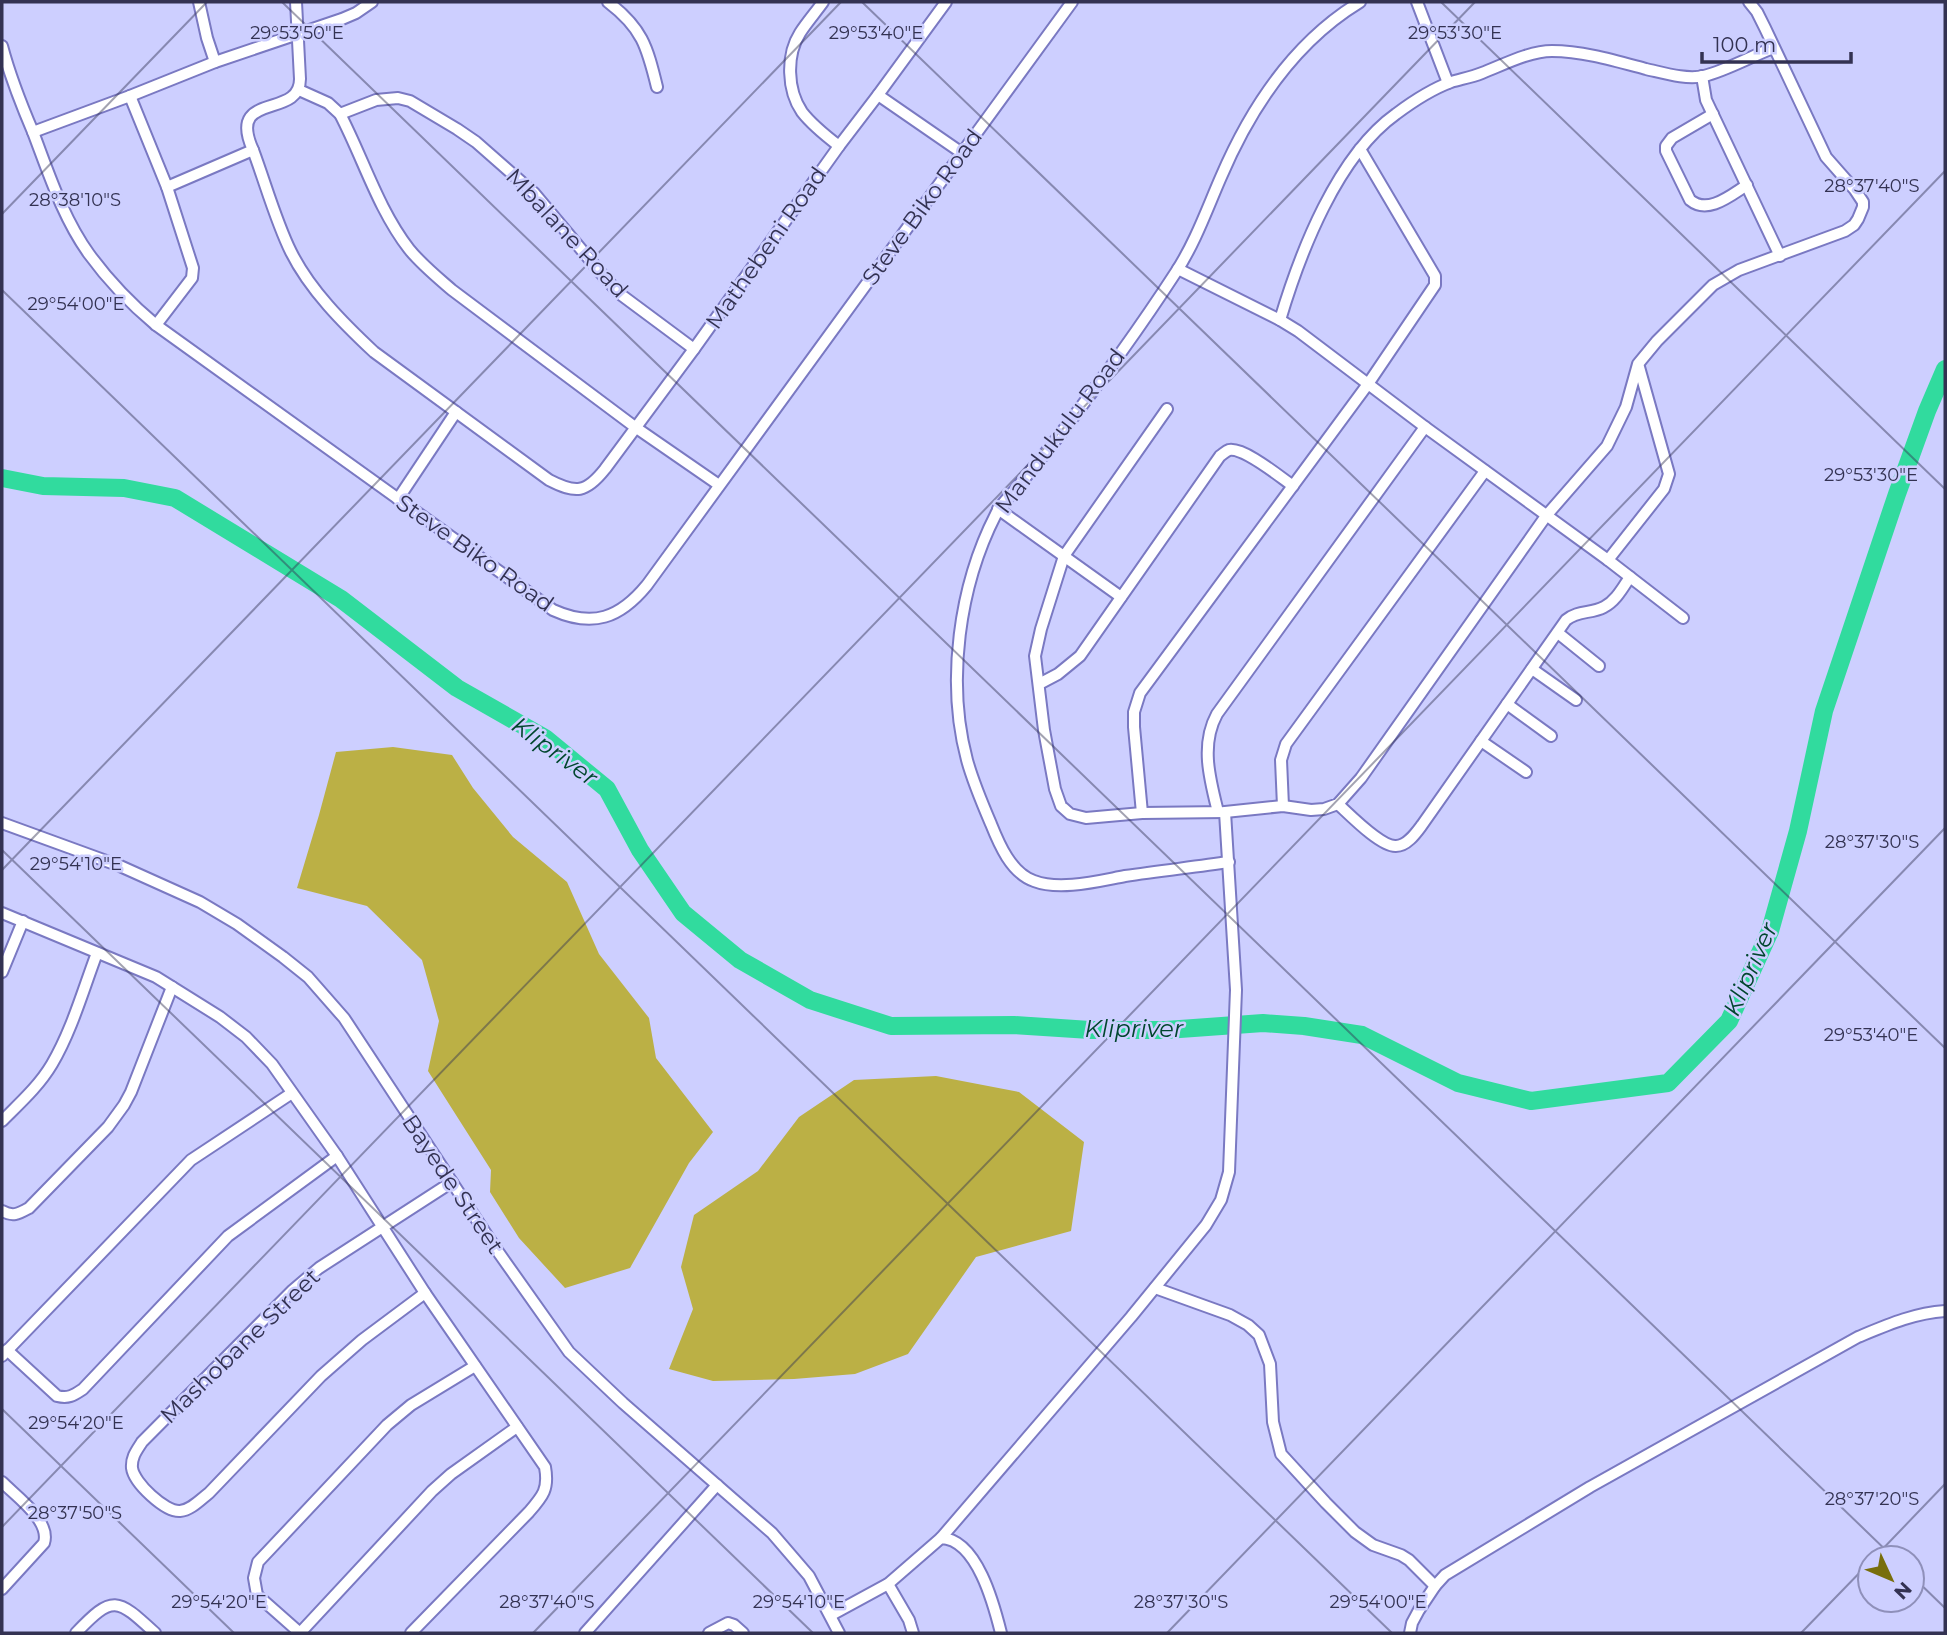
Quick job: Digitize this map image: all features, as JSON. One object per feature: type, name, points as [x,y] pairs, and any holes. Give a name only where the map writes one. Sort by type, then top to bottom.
[{"type":"street","points":[[199,2],[215,62]]},
{"type":"street","points":[[296,2],[299,90],[283,103],[253,114],[246,128],[290,250],[313,286],[353,333],[374,352],[456,412],[398,499]]},
{"type":"street","points":[[33,132],[215,62],[356,13],[372,2]]},
{"type":"street","points":[[608,2],[634,25],[649,55],[657,86]]},
{"type":"street","points":[[823,2],[796,40],[791,60],[791,77],[793,92],[802,111],[821,132],[839,146]]},
{"type":"street","name":"Mathebeni Road","points":[[456,412],[549,480],[570,490],[582,489],[597,480],[946,2]]},
{"type":"street","name":"Steve Biko Road","points":[[2,46],[14,85],[55,190],[89,254],[134,305],[156,324],[553,610],[573,618],[592,619],[615,613],[634,600],[647,585],[1072,2]]},
{"type":"street","name":"Mandukulu Road","points":[[1229,862],[1090,882],[1045,885],[1029,880],[1017,870],[999,845],[967,759],[957,675],[959,628],[980,549],[998,509],[1056,440],[1178,269],[1237,143],[1262,98],[1300,51],[1333,21],[1360,2]]},
{"type":"street","points":[[1417,2],[1448,83]]},
{"type":"street","points":[[1167,409],[1064,556],[1041,629],[1035,656],[1044,730],[1055,789],[1064,809],[1070,814],[1086,818],[1142,813],[1222,812],[1283,806],[1311,810],[1338,804],[1361,779],[1546,516],[1611,439],[1629,399],[1638,364],[1657,341],[1713,285],[1739,270],[1845,231],[1854,225],[1862,212],[1863,201],[1826,158],[1749,2]]},
{"type":"street","points":[[1280,320],[1290,287],[1320,215],[1360,149],[1394,115],[1448,83],[1539,52],[1590,56],[1664,73],[1702,76],[1773,48]]},
{"type":"street","points":[[1702,76],[1706,100],[1780,256]]},
{"type":"street","points":[[299,90],[328,103],[340,114],[392,222],[427,269],[635,427],[719,485]]},
{"type":"street","points":[[878,95],[962,153]]},
{"type":"street","points":[[130,96],[167,187],[194,273],[190,282],[156,324]]},
{"type":"street","name":"Mbalane Road","points":[[340,114],[376,100],[398,98],[420,107],[457,129],[476,142],[534,193],[620,294],[694,349]]},
{"type":"street","points":[[1713,114],[1672,138],[1666,146],[1670,160],[1694,204],[1702,206],[1716,203],[1747,185]]},
{"type":"street","points":[[1142,813],[1134,727],[1136,702],[1140,693],[1368,384],[1434,288],[1436,281],[1360,149]]},
{"type":"street","points":[[167,187],[253,150]]},
{"type":"street","points":[[1178,269],[1280,320],[1332,355],[1683,618]]},
{"type":"street","points":[[1608,560],[1664,489],[1669,474],[1638,364]]},
{"type":"street","points":[[831,1615],[888,1584],[940,1538],[1155,1288],[1206,1225],[1221,1200],[1229,1172],[1236,990],[1229,862],[1222,812],[1209,773],[1207,755],[1210,731],[1217,714],[1425,427]]},
{"type":"street","points":[[1039,684],[1058,674],[1080,656],[1220,456],[1227,450],[1245,454],[1293,486]]},
{"type":"street","points":[[1283,806],[1281,760],[1286,744],[1485,471]]},
{"type":"street","points":[[998,509],[1121,597]]},
{"type":"street","points":[[1338,804],[1384,842],[1401,846],[1422,825],[1566,621],[1574,614],[1608,604],[1630,577]]},
{"type":"street","points":[[1558,633],[1599,666]]},
{"type":"street","points":[[1532,669],[1576,700]]},
{"type":"street","points":[[1507,704],[1551,736]]},
{"type":"street","points":[[1481,741],[1526,772]]},
{"type":"street","name":"Bayede Street","points":[[2,822],[120,866],[200,902],[283,957],[322,991],[344,1018],[569,1352],[613,1394],[772,1532],[809,1576],[839,1633]]},
{"type":"street","points":[[2,913],[156,977],[220,1017],[246,1037],[272,1064],[337,1156],[425,1293],[545,1467],[548,1481],[545,1491],[529,1512],[411,1633]]},
{"type":"street","points":[[2,972],[23,921]]},
{"type":"street","points":[[2,1121],[29,1094],[52,1065],[97,953]]},
{"type":"street","points":[[2,1211],[10,1215],[19,1214],[29,1208],[117,1116],[131,1092],[172,986]]},
{"type":"street","points":[[292,1093],[191,1160],[4,1353],[57,1396],[73,1396],[228,1236],[337,1156]]},
{"type":"street","name":"Mashobane Street","points":[[425,1293],[362,1340],[321,1376],[209,1493],[193,1506],[182,1511],[171,1510],[135,1478],[133,1456],[142,1442],[293,1290],[319,1268],[452,1182]]},
{"type":"street","points":[[1155,1288],[1230,1315],[1259,1335],[1270,1364],[1273,1422],[1281,1454],[1355,1532],[1373,1545],[1409,1560],[1435,1586]]},
{"type":"street","points":[[1410,1633],[1419,1610],[1445,1575],[1590,1487],[1858,1337],[1904,1318],[1945,1311]]},
{"type":"street","points":[[475,1366],[411,1405],[374,1438],[258,1562],[254,1578],[257,1595],[300,1633],[432,1491],[451,1474],[517,1427]]},
{"type":"street","points":[[2,1482],[34,1514],[45,1529],[46,1536],[44,1543],[2,1589]]},
{"type":"street","points":[[585,1633],[717,1485]]},
{"type":"street","points":[[940,1538],[950,1538],[958,1543],[981,1570],[1001,1633]]},
{"type":"street","points":[[888,1584],[909,1620],[912,1633]]},
{"type":"street","points":[[76,1633],[93,1615],[113,1605],[125,1607],[155,1633]]},
{"type":"street","points":[[709,1633],[724,1624],[734,1625],[743,1633]]},
{"type":"shaded area","points":[[393,747],[452,755],[473,788],[513,837],[567,882],[599,954],[649,1018],[656,1058],[713,1132],[689,1163],[630,1268],[565,1288],[519,1238],[490,1192],[491,1170],[428,1071],[439,1021],[422,960],[367,906],[297,888],[336,752]]},
{"type":"shaded area","points":[[936,1076],[1019,1092],[1084,1142],[1071,1231],[976,1257],[908,1354],[855,1374],[713,1381],[669,1369],[693,1309],[681,1267],[694,1215],[758,1171],[799,1117],[854,1080]]},
{"type":"waterway","name":"Klipriver","points":[[2,478],[43,486],[124,488],[175,498],[341,599],[457,688],[545,738],[607,789],[640,850],[683,913],[740,960],[810,1000],[891,1026],[1014,1025],[1090,1030],[1166,1030],[1263,1023],[1304,1026],[1362,1035],[1458,1083],[1531,1101],[1668,1083],[1729,1021],[1770,931],[1798,831],[1824,711],[1897,494],[1945,369]]}]
